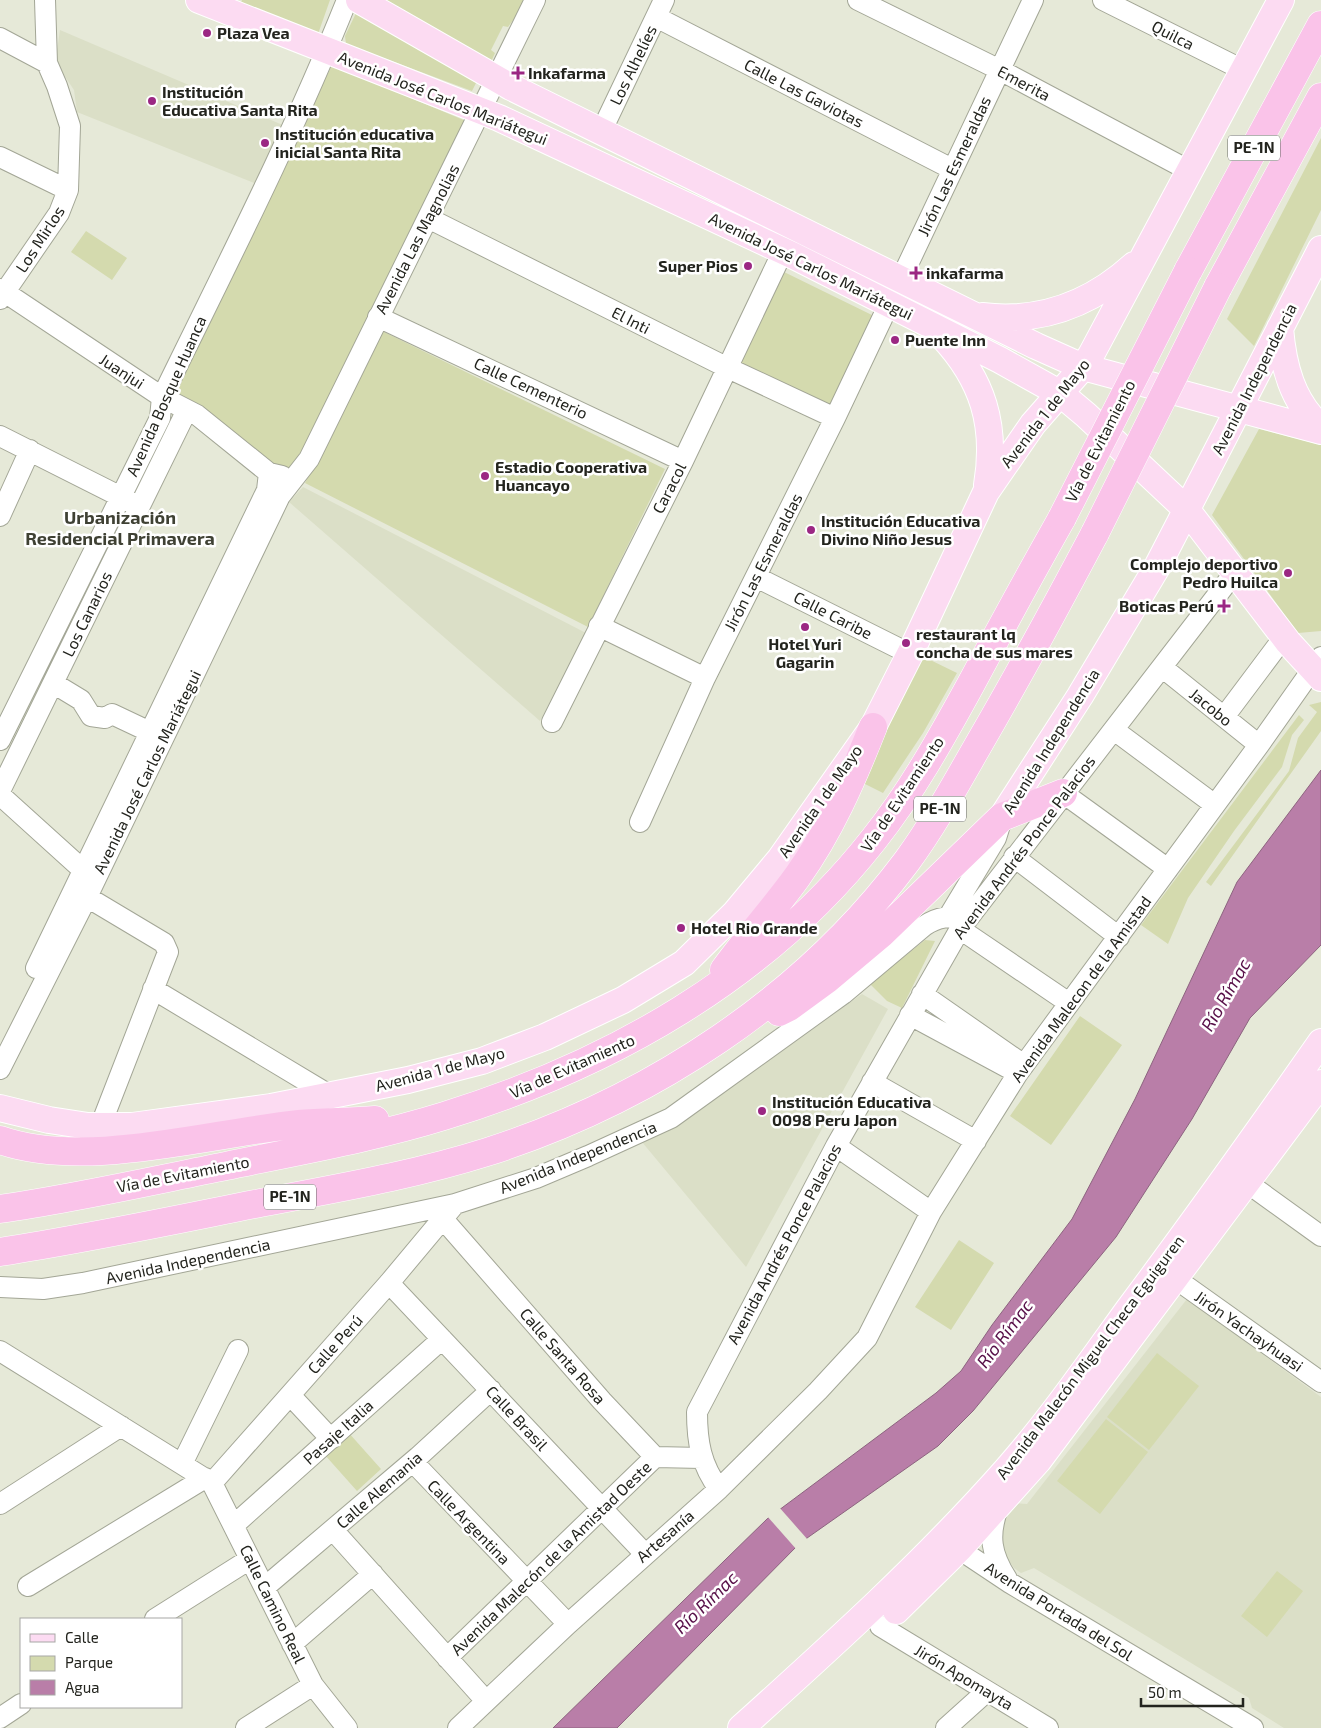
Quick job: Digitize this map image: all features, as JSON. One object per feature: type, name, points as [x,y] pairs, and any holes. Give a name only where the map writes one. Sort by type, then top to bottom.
[{"type":"highway","name":"Vía de Evitamiento","points":[[0,1208],[307,1150],[441,1117],[547,1080],[600,1057],[648,1031],[706,995],[772,944],[798,921],[827,894],[875,838],[918,776],[1062,518],[1188,271],[1321,25]]},
{"type":"highway","name":"PE-1N","points":[[0,1252],[89,1237],[374,1180],[433,1167],[489,1151],[552,1128],[614,1100],[723,1037],[808,968],[858,920],[907,860],[950,794],[1095,533],[1218,287],[1321,97]]},
{"type":"highway","points":[[706,995],[743,944],[798,876],[822,839],[856,771],[873,727]]},
{"type":"highway","points":[[723,1037],[789,1007],[826,980],[910,908],[1002,816],[1063,793]]},
{"type":"highway","points":[[0,1140],[47,1150],[115,1150],[299,1124],[441,1117]]},
{"type":"main road","name":"Avenida José Carlos Mariátegui","points":[[199,0],[481,110],[783,251],[924,321],[1061,394],[1187,510],[1284,637],[1318,669]]},
{"type":"main road","name":"Avenida José Carlos Mariátegui","points":[[359,0],[496,79],[1036,346],[1083,367],[1237,410],[1321,431]]},
{"type":"main road","name":"Avenida 1 de Mayo","points":[[0,1108],[49,1120],[100,1127],[132,1126],[200,1118],[331,1096],[408,1080],[491,1057],[545,1037],[623,1000],[684,963],[736,913],[780,859],[873,727],[910,654],[986,492],[1016,446],[1083,367],[1154,241],[1188,170],[1281,0]]},
{"type":"main road","points":[[973,315],[1002,318],[1031,317],[1055,312],[1078,303],[1120,278],[1138,261],[1154,241]]},
{"type":"main road","name":"Avenida Independencia","points":[[1002,816],[1080,696],[1157,567],[1321,249]]},
{"type":"main road","points":[[924,321],[957,352],[970,371],[984,402],[991,454],[986,492]]},
{"type":"main road","points":[[1280,328],[1282,349],[1291,385],[1303,408],[1321,426]]},
{"type":"main road","name":"Avenida Malecón Miguel Checa Eguiguren","points":[[741,1728],[865,1616],[952,1543],[998,1508],[1038,1461],[1176,1279],[1321,1042]]},
{"type":"main road","name":"Avenida Malecón Miguel Checa Eguiguren","points":[[768,1728],[880,1626],[952,1543],[1033,1437],[1239,1177],[1321,1083]]},
{"type":"street","name":"Los Mirlos","points":[[1,294],[59,213],[68,190],[70,126],[57,86],[47,63],[45,0]]},
{"type":"street","name":"Avenida Bosque Huanca","points":[[0,740],[160,418],[162,397],[327,50],[347,0]]},
{"type":"street","name":"Avenida Las Magnolias","points":[[296,476],[309,459],[535,0]]},
{"type":"street","name":"Emerita","points":[[858,0],[1000,70],[1188,170]]},
{"type":"street","name":"Jirón Las Esmeraldas","points":[[900,279],[1033,0]]},
{"type":"street","name":"Quilca","points":[[1103,0],[1243,70]]},
{"type":"street","name":"Los Alhelíes","points":[[602,130],[660,9]]},
{"type":"street","name":"Calle Las Gaviotas","points":[[660,9],[952,169]]},
{"type":"street","points":[[0,38],[47,63]]},
{"type":"street","points":[[0,157],[68,190]]},
{"type":"street","name":"El Inti","points":[[428,218],[728,368],[835,418]]},
{"type":"street","name":"Caracol","points":[[552,722],[683,461],[783,251]]},
{"type":"street","name":"Juanjui","points":[[1,294],[162,397],[212,426],[269,473]]},
{"type":"street","name":"Jirón Las Esmeraldas","points":[[640,822],[705,678],[835,418],[889,304]]},
{"type":"street","name":"Calle Cementerio","points":[[378,317],[683,461]]},
{"type":"street","name":"Los Canarios","points":[[0,791],[187,410]]},
{"type":"street","points":[[0,436],[140,506]]},
{"type":"street","points":[[0,516],[30,450]]},
{"type":"street","points":[[269,473],[283,477],[296,476]]},
{"type":"street","name":"Avenida José Carlos Mariátegui","points":[[0,1069],[87,897],[90,874],[150,732],[266,490],[269,473]]},
{"type":"street","name":"Avenida José Carlos Mariátegui","points":[[0,1042],[90,874],[280,496],[296,476]]},
{"type":"street","name":"Avenida Andrés Ponce Palacios","points":[[719,1489],[709,1475],[702,1458],[697,1437],[697,1412],[836,1146],[922,994],[958,921],[1014,857],[1163,668],[1235,572]]},
{"type":"street","name":"Calle Caribe","points":[[756,577],[910,654]]},
{"type":"street","points":[[599,626],[705,678]]},
{"type":"street","points":[[1224,717],[1284,637]]},
{"type":"street","points":[[45,649],[64,660]]},
{"type":"street","name":"Jacobo","points":[[1163,668],[1259,745]]},
{"type":"street","name":"Avenida Malecon de la Amistad","points":[[867,1338],[931,1212],[1021,1069],[1259,745],[1318,669]]},
{"type":"street","points":[[53,683],[81,700],[91,716],[105,718],[112,714],[150,732]]},
{"type":"street","points":[[1114,730],[1215,805]]},
{"type":"street","points":[[1063,793],[1168,869]]},
{"type":"street","points":[[0,795],[90,874]]},
{"type":"street","name":"Avenida Independencia","points":[[0,1287],[43,1289],[84,1283],[455,1204],[536,1178],[671,1118],[843,994],[924,926],[935,919],[958,921],[996,838],[1002,816]]},
{"type":"street","points":[[1014,857],[1119,936]]},
{"type":"street","points":[[87,897],[164,943],[168,948],[100,1127]]},
{"type":"street","points":[[958,921],[1069,1003]]},
{"type":"street","points":[[153,990],[331,1096]]},
{"type":"street","points":[[922,994],[1021,1069]]},
{"type":"street","points":[[910,1015],[1021,1069]]},
{"type":"street","points":[[872,1082],[976,1141]]},
{"type":"street","points":[[836,1146],[931,1212]]},
{"type":"street","points":[[1239,1177],[1321,1236]]},
{"type":"street","name":"Calle Perú","points":[[208,1480],[290,1395],[389,1284],[455,1204]]},
{"type":"street","name":"Calle Santa Rosa","points":[[443,1219],[602,1401],[655,1457]]},
{"type":"street","name":"Jirón Yachayhuasi","points":[[1176,1279],[1321,1382]]},
{"type":"street","name":"Calle Brasil","points":[[389,1284],[645,1554]]},
{"type":"street","name":"Artesanía","points":[[458,1728],[568,1624],[719,1489],[818,1391],[867,1338]]},
{"type":"street","name":"Pasaje Italia","points":[[234,1525],[442,1339]]},
{"type":"street","points":[[182,1464],[238,1350]]},
{"type":"street","points":[[0,1351],[208,1480],[28,1586]]},
{"type":"street","name":"Calle Alemania","points":[[265,1588],[412,1462],[491,1390]]},
{"type":"street","points":[[290,1395],[331,1439]]},
{"type":"street","points":[[0,1504],[121,1426]]},
{"type":"street","points":[[655,1457],[702,1458]]},
{"type":"street","name":"Avenida Malecón de la Amistad Oeste","points":[[448,1658],[528,1583],[655,1457]]},
{"type":"street","name":"Calle Argentina","points":[[412,1462],[568,1624]]},
{"type":"street","name":"Calle Camino Real","points":[[208,1480],[234,1525],[313,1685],[347,1728]]},
{"type":"street","points":[[998,1508],[992,1526],[992,1542],[995,1556],[1010,1583]]},
{"type":"street","points":[[333,1530],[486,1701]]},
{"type":"street","name":"Avenida Portada del Sol","points":[[952,1543],[1010,1583],[1253,1728]]},
{"type":"street","points":[[157,1618],[250,1559]]},
{"type":"street","points":[[292,1644],[373,1574]]},
{"type":"street","name":"Jirón Apomayta","points":[[880,1626],[1048,1728]]},
{"type":"street","points":[[246,1728],[313,1685]]},
{"type":"street","points":[[946,1728],[986,1692]]},
{"type":"street","points":[[0,1718],[20,1705]]},
{"type":"shaded area","name":"Institución Educativa Santa Rita","points":[[60,30],[285,126],[259,185],[77,112],[74,90],[62,72],[56,57]]},
{"type":"shaded area","points":[[303,487],[586,633],[540,721],[289,502]]},
{"type":"shaded area","name":"Institución Educativa 0098 Peru Japon","points":[[862,994],[888,1009],[746,1267],[642,1142],[742,1080]]},
{"type":"shaded area","points":[[1187,1299],[1321,1397],[1321,1728],[1284,1728],[1252,1708],[1249,1698],[1034,1568],[1021,1573],[1014,1568],[1001,1550],[1000,1525],[1011,1503],[1027,1504]]},
{"type":"green space","points":[[242,0],[330,0],[318,34],[240,5]]},
{"type":"green space","points":[[384,0],[528,0],[508,27],[503,26],[491,50],[495,53],[491,62]]},
{"type":"green space","points":[[357,11],[478,79],[472,91],[346,44],[345,36]]},
{"type":"green space","points":[[332,65],[466,121],[298,461],[293,467],[283,471],[172,394]]},
{"type":"green space","points":[[1321,138],[1321,210],[1254,346],[1227,319]]},
{"type":"green space","points":[[86,231],[127,258],[112,280],[71,252]]},
{"type":"green space","points":[[780,270],[876,317],[830,413],[732,366]]},
{"type":"green space","name":"Estadio Cooperativa Huancayo","points":[[382,331],[665,469],[588,627],[305,483]]},
{"type":"green space","name":"Complejo deportivo Pedro Huilca","points":[[1259,429],[1321,445],[1321,631],[1298,633],[1212,515]]},
{"type":"green space","points":[[918,654],[957,673],[923,733],[883,793],[863,783]]},
{"type":"green space","points":[[1321,702],[1321,731],[1211,886],[1206,882],[1289,771],[1298,738],[1317,712],[1309,705]]},
{"type":"green space","points":[[1299,715],[1304,720],[1292,735],[1282,767],[1234,831],[1188,898],[1168,944],[1141,925]]},
{"type":"green space","points":[[925,940],[935,941],[902,1008],[887,1001],[870,984]]},
{"type":"green space","points":[[1080,1016],[1122,1045],[1051,1145],[1010,1116]]},
{"type":"green space","points":[[959,1240],[994,1263],[951,1330],[915,1307]]},
{"type":"green space","points":[[1157,1353],[1199,1386],[1149,1450],[1107,1417]]},
{"type":"green space","points":[[1106,1419],[1148,1452],[1100,1514],[1057,1481]]},
{"type":"green space","points":[[348,1432],[381,1469],[357,1491],[324,1454]]},
{"type":"green space","points":[[1277,1571],[1303,1591],[1267,1637],[1241,1616]]},
{"type":"water","name":"Río Rímac","points":[[1321,770],[1321,945],[1250,1018],[1192,1119],[1116,1237],[973,1411],[938,1446],[800,1543],[617,1728],[553,1728],[767,1519],[936,1393],[961,1371],[992,1325],[1072,1219],[1135,1099],[1237,882]]},
{"type":"pier","points":[[779,1507],[808,1540],[797,1550],[767,1516]]},
{"type":"place","name":"Plaza Vea","points":[[207,33]]},
{"type":"place","name":"Inkafarma","points":[[518,73]]},
{"type":"place","name":"Institución Educativa Santa Rita","points":[[152,101]]},
{"type":"place","name":"Institución educativa inicial Santa Rita","points":[[265,143]]},
{"type":"place","name":"Super Pios","points":[[748,266]]},
{"type":"place","name":"inkafarma","points":[[916,273]]},
{"type":"place","name":"Puente Inn","points":[[895,340]]},
{"type":"place","name":"Estadio Cooperativa Huancayo","points":[[485,476]]},
{"type":"place","name":"Institución Educativa Divino Niño Jesus","points":[[811,530]]},
{"type":"place","name":"Complejo deportivo Pedro Huilca","points":[[1288,573]]},
{"type":"place","name":"Boticas Perú","points":[[1224,606]]},
{"type":"place","name":"Hotel Yuri Gagarin","points":[[805,627]]},
{"type":"place","name":"restaurant lq concha de sus mares","points":[[906,643]]},
{"type":"place","name":"Hotel Rio Grande","points":[[681,928]]},
{"type":"place","name":"Institución Educativa 0098 Peru Japon","points":[[762,1111]]},
{"type":"district","name":"Urbanización Residencial Primavera","points":[[120,528]]}]
